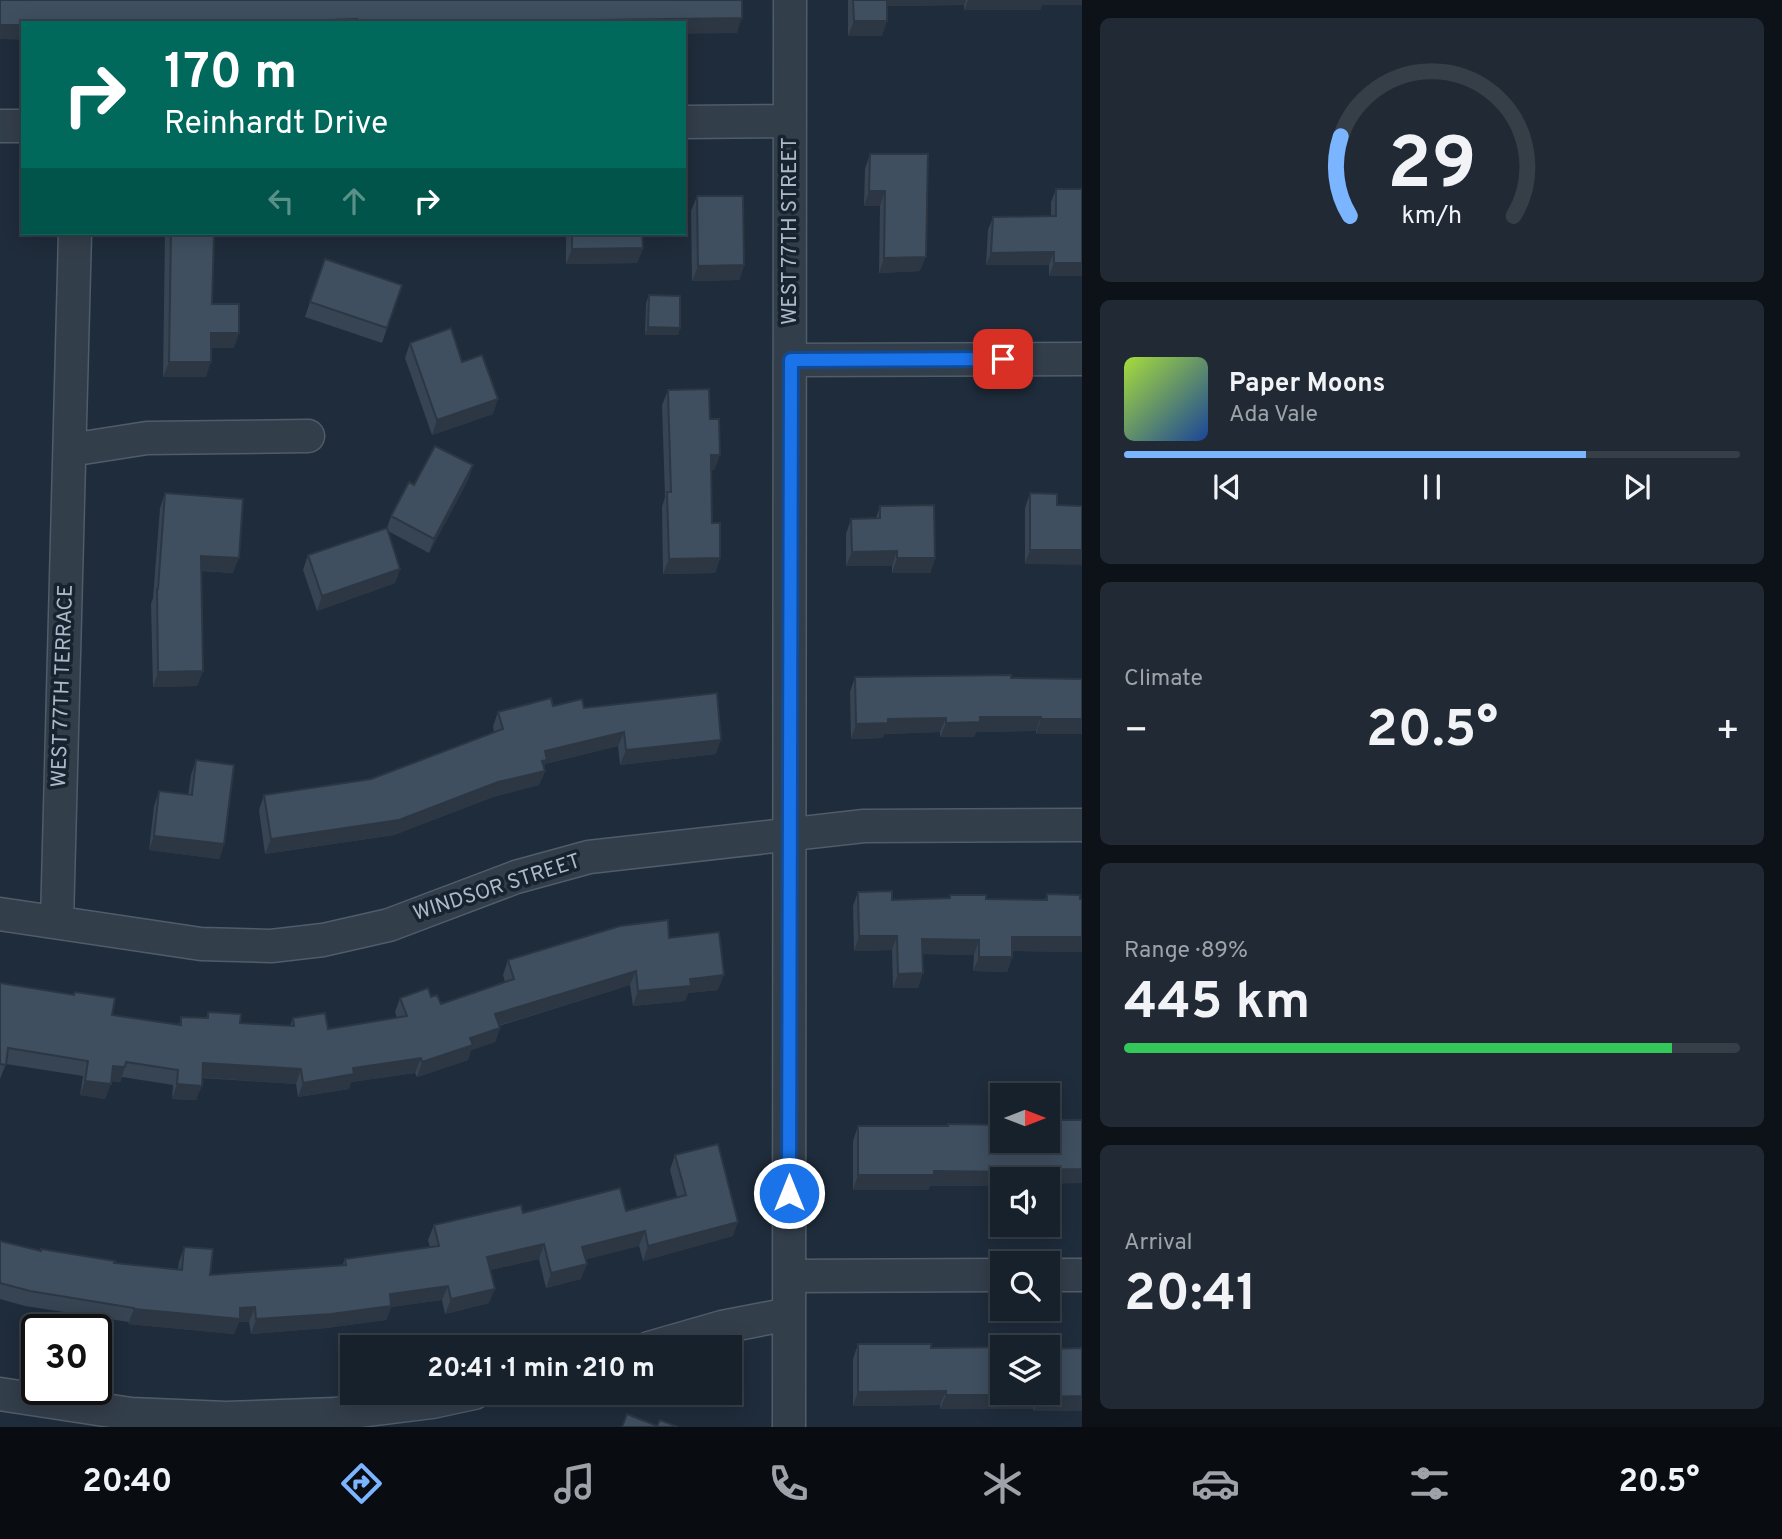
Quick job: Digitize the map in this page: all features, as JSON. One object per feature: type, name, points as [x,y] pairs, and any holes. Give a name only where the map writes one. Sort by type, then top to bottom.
[{"type":"street","name":"WEST 77TH STREET","points":[[789,1427],[790,0]]},
{"type":"street","points":[[686,122],[790,121]]},
{"type":"street","points":[[0,126],[21,126]]},
{"type":"street","name":"WEST 77TH TERRACE","points":[[57,922],[75,235]]},
{"type":"street","points":[[791,360],[1082,359]]},
{"type":"street","points":[[70,450],[147,438],[308,436]]},
{"type":"street","name":"WINDSOR STREET","points":[[0,914],[201,944],[271,946],[323,940],[389,925],[516,877],[589,858],[864,826],[1082,825]]},
{"type":"street","points":[[789,1276],[990,1275]]},
{"type":"street","points":[[1060,1275],[1082,1275]]},
{"type":"street","points":[[695,1335],[789,1314]]},
{"type":"street","points":[[0,1394],[131,1413],[226,1418],[335,1414],[408,1405]]},
{"type":"building","points":[[0,0],[742,0],[742,18],[528,21],[21,21],[21,25],[0,25]]},
{"type":"building","points":[[853,0],[887,0],[887,21],[854,21]]},
{"type":"building","points":[[870,154],[928,154],[926,257],[884,258],[885,191],[869,191]]},
{"type":"building","points":[[1056,189],[1082,189],[1082,263],[1054,263],[1054,252],[991,253],[993,217],[1056,216]]},
{"type":"building","points":[[697,196],[743,196],[744,265],[698,266]]},
{"type":"building","points":[[171,235],[214,235],[212,304],[239,304],[239,333],[211,333],[211,362],[169,362]]},
{"type":"building","points":[[572,235],[642,235],[643,248],[572,249]]},
{"type":"building","points":[[325,259],[402,285],[387,328],[310,302]]},
{"type":"building","points":[[649,295],[680,296],[680,328],[648,327]]},
{"type":"building","points":[[451,328],[462,362],[482,355],[498,399],[437,420],[410,343]]},
{"type":"building","points":[[709,389],[710,419],[719,419],[720,455],[711,455],[712,523],[720,523],[720,558],[669,559],[667,492],[671,492],[668,390]]},
{"type":"building","points":[[435,446],[473,465],[434,539],[391,516],[409,482],[414,485]]},
{"type":"building","points":[[165,493],[243,499],[239,558],[201,556],[203,671],[158,672],[157,589]]},
{"type":"building","points":[[1030,493],[1057,494],[1057,505],[1082,506],[1082,550],[1030,550]]},
{"type":"building","points":[[934,505],[935,558],[897,558],[897,551],[852,552],[851,519],[880,518],[880,506]]},
{"type":"building","points":[[387,528],[400,569],[322,596],[308,555]]},
{"type":"building","points":[[1011,675],[1011,678],[1082,679],[1082,719],[980,717],[980,722],[946,723],[946,718],[888,719],[888,723],[856,724],[855,677]]},
{"type":"building","points":[[717,693],[721,740],[626,750],[624,732],[545,751],[547,760],[542,761],[545,771],[498,782],[399,820],[271,839],[264,795],[371,779],[503,729],[498,712],[551,698],[553,706],[582,699],[584,708]]},
{"type":"building","points":[[196,760],[234,765],[224,844],[154,836],[159,791],[192,795]]},
{"type":"building","points":[[892,891],[892,900],[986,895],[986,899],[1047,900],[1047,894],[1080,895],[1082,937],[1012,937],[1012,957],[979,957],[979,940],[922,939],[923,973],[898,974],[897,936],[859,936],[858,892]]},
{"type":"building","points":[[668,920],[669,938],[719,932],[724,975],[690,979],[691,986],[638,991],[636,971],[495,1014],[500,1028],[470,1038],[473,1045],[422,1062],[421,1058],[353,1068],[354,1074],[303,1083],[301,1069],[203,1063],[202,1086],[177,1084],[178,1070],[126,1062],[125,1067],[113,1066],[111,1084],[85,1081],[88,1061],[8,1048],[6,1065],[0,1064],[0,983],[74,995],[75,992],[115,998],[112,1015],[181,1025],[181,1017],[208,1018],[208,1012],[241,1014],[240,1023],[294,1026],[293,1018],[325,1013],[328,1029],[407,1016],[400,998],[428,988],[431,997],[437,995],[441,1004],[514,979],[508,960],[620,926]]},
{"type":"building","points":[[1060,1120],[1082,1120],[1082,1169],[990,1167],[990,1172],[858,1175],[858,1126],[990,1125],[990,1153],[1060,1153]]},
{"type":"building","points":[[718,1144],[738,1222],[648,1246],[645,1231],[582,1247],[587,1264],[551,1273],[544,1244],[487,1257],[495,1289],[451,1299],[448,1286],[390,1294],[391,1306],[331,1314],[256,1319],[255,1307],[240,1308],[240,1319],[134,1309],[30,1291],[0,1283],[0,1241],[41,1251],[115,1261],[114,1263],[182,1270],[184,1247],[213,1249],[210,1275],[346,1265],[345,1259],[439,1246],[434,1225],[521,1205],[523,1213],[620,1188],[626,1211],[686,1195],[675,1155]]},
{"type":"building","points":[[858,1344],[931,1344],[931,1348],[990,1347],[990,1395],[946,1395],[946,1391],[858,1392]]},
{"type":"building","points":[[1082,1348],[1082,1396],[1060,1397],[1060,1349]]},
{"type":"building","points":[[627,1414],[657,1426],[660,1420],[678,1427],[622,1427]]},
{"type":"route","points":[[789,1193],[791,360],[1003,359]]}]
